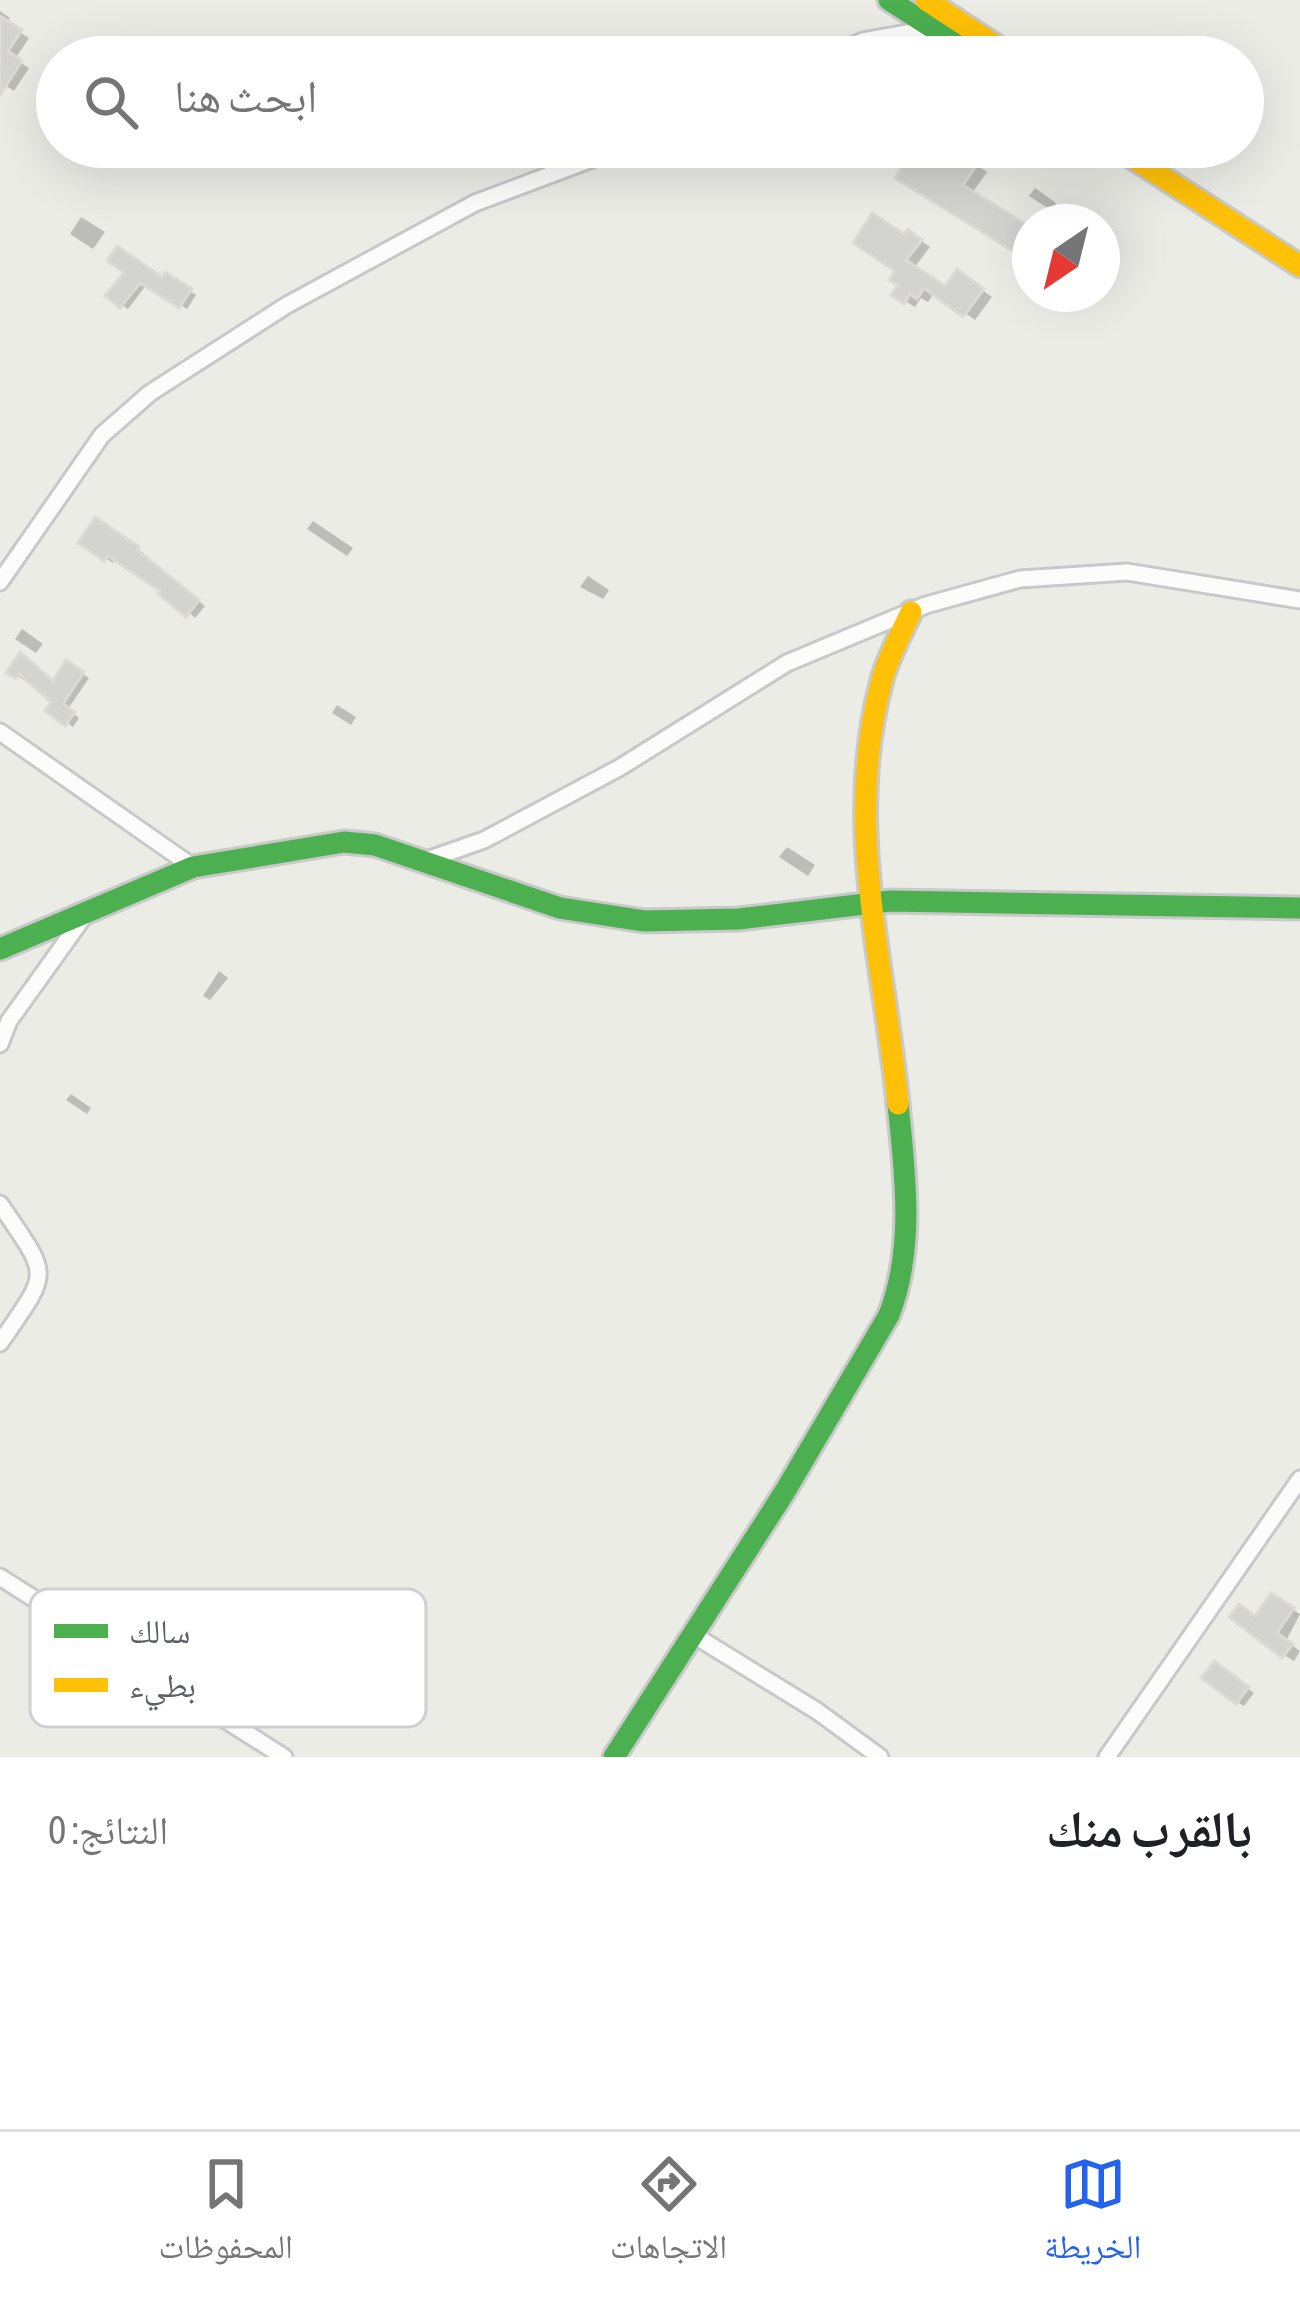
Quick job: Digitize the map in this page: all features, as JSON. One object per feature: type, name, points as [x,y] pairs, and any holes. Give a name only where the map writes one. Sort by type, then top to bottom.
[{"type":"main road","points":[[889,0],[945,36]]},
{"type":"main road","points":[[926,0],[981,36]]},
{"type":"main road","points":[[1149,168],[1300,266]]},
{"type":"main road","points":[[1183,168],[1300,243]]},
{"type":"main road","points":[[614,1757],[817,1441],[887,1320],[899,1287],[905,1195],[898,1087],[870,903],[862,786],[892,645],[910,612]]},
{"type":"main road","points":[[0,949],[193,866],[344,842],[375,845],[560,908],[611,918],[739,919],[870,903],[1106,902],[1300,908]]},
{"type":"street","points":[[890,36],[933,28]]},
{"type":"street","points":[[0,582],[103,435],[150,392],[287,305],[475,203],[568,168]]},
{"type":"street","points":[[423,862],[484,840],[619,768],[787,663],[910,612],[1020,580],[1089,572],[1127,572],[1300,600]]},
{"type":"street","points":[[0,732],[193,866]]},
{"type":"street","points":[[0,1044],[9,1021],[87,913]]},
{"type":"street","points":[[0,1204],[39,1266],[40,1284],[0,1343]]},
{"type":"street","points":[[1107,1757],[1300,1479]]},
{"type":"street","points":[[0,1576],[30,1595]]},
{"type":"street","points":[[692,1634],[817,1711],[880,1757]]},
{"type":"street","points":[[237,1727],[284,1757]]},
{"type":"building","points":[[0,16],[22,30],[8,51],[22,61],[0,95]]},
{"type":"building","points":[[901,168],[975,168],[963,185],[1012,216],[1012,251],[895,178]]},
{"type":"building","points":[[872,213],[922,240],[906,260],[945,286],[957,269],[984,289],[963,317],[924,288],[917,299],[910,294],[904,304],[891,295],[898,285],[889,280],[895,271],[853,243]]},
{"type":"building","points":[[117,246],[162,277],[165,272],[192,289],[179,308],[140,283],[120,308],[105,296],[124,272],[107,261]]},
{"type":"building","points":[[95,517],[139,547],[199,600],[186,617],[160,591],[108,556],[104,561],[78,543]]},
{"type":"building","points":[[20,652],[53,681],[66,660],[84,672],[63,704],[75,712],[65,726],[45,711],[51,702],[19,674],[16,679],[6,673]]},
{"type":"building","points":[[1271,1593],[1294,1608],[1277,1633],[1293,1644],[1282,1658],[1229,1617],[1239,1604],[1255,1616]]},
{"type":"building","points":[[1214,1661],[1249,1687],[1236,1704],[1201,1678]]},
{"type":"traffic: fast","points":[[889,0],[945,36]]},
{"type":"traffic: fast","points":[[0,949],[193,867],[344,842],[375,845],[560,908],[644,921],[739,919],[890,901],[1300,908]]},
{"type":"traffic: fast","points":[[614,1757],[784,1493],[889,1315],[905,1237],[898,1104]]},
{"type":"traffic: slow","points":[[926,0],[981,36]]},
{"type":"traffic: slow","points":[[1148,168],[1300,266]]},
{"type":"traffic: slow","points":[[898,1104],[870,892],[866,786],[882,680],[911,612]]}]
